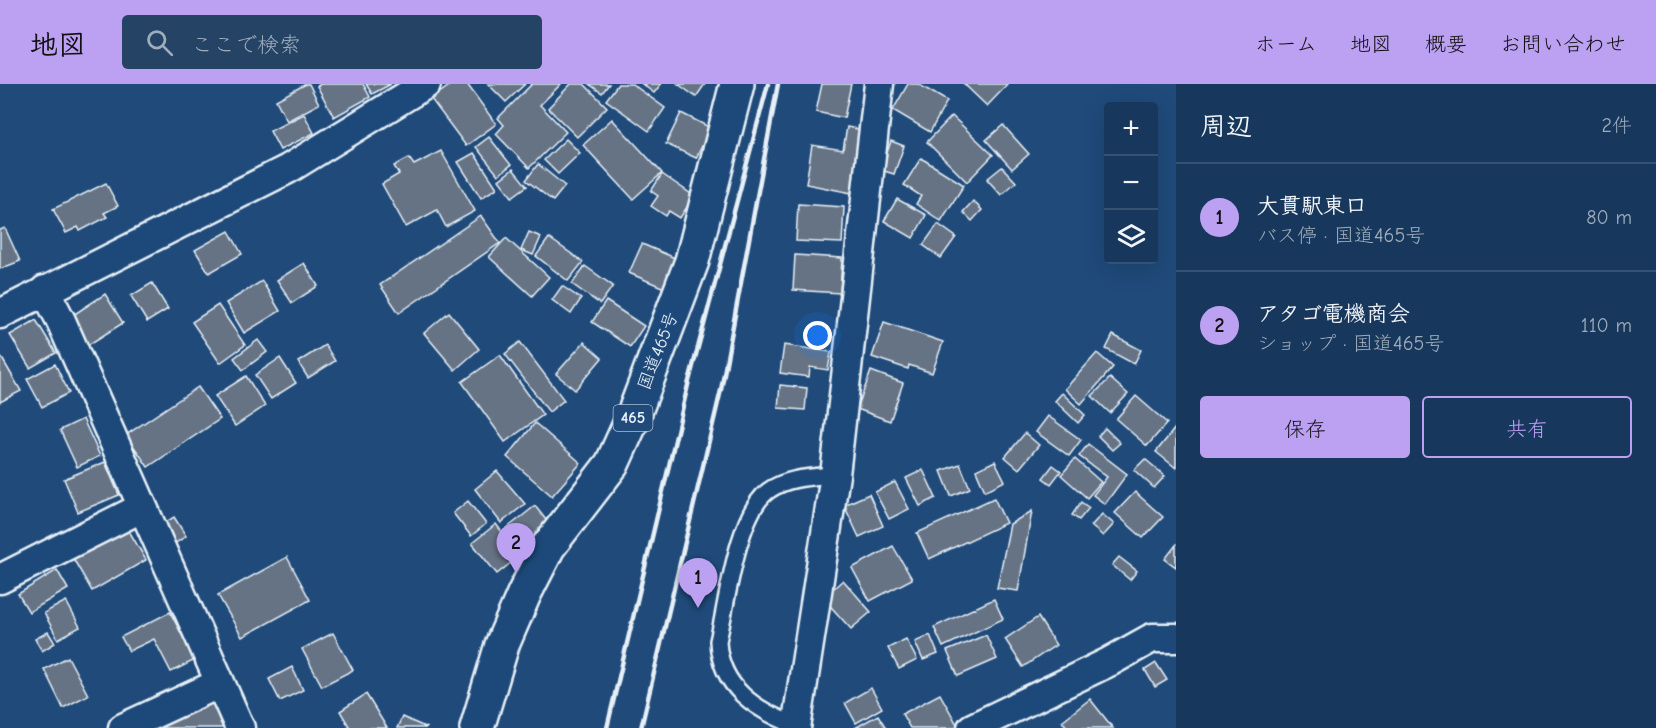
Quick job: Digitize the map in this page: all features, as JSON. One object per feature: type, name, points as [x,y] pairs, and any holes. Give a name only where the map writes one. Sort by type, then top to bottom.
[{"type":"highway","name":"国道465号","points":[[477,728],[502,645],[524,594],[548,547],[612,464],[631,422],[692,261],[736,84]]},
{"type":"street","points":[[0,315],[45,290],[288,169],[426,84]]},
{"type":"street","points":[[797,727],[835,475],[879,84]]},
{"type":"street","points":[[45,290],[61,321],[218,684],[240,728]]},
{"type":"street","points":[[0,579],[141,508]]},
{"type":"street","points":[[972,728],[1109,662],[1152,638],[1176,638]]},
{"type":"street","points":[[123,728],[218,684]]},
{"type":"lane","points":[[797,727],[770,716],[747,701],[732,684],[719,658],[718,641],[743,530],[751,511],[768,491],[784,483],[804,477],[835,475]]},
{"type":"building","points":[[309,84],[319,104],[287,121],[276,100]]},
{"type":"building","points":[[321,84],[363,84],[370,97],[334,117],[317,86]]},
{"type":"building","points":[[366,84],[391,84],[372,94]]},
{"type":"building","points":[[452,84],[467,84],[496,124],[466,146],[431,99]]},
{"type":"building","points":[[488,84],[525,84],[506,102]]},
{"type":"building","points":[[532,84],[561,84],[540,105],[566,132],[529,168],[496,134],[504,125],[498,118]]},
{"type":"building","points":[[571,84],[584,84],[607,107],[577,137],[548,108]]},
{"type":"building","points":[[589,84],[609,84],[602,93]]},
{"type":"building","points":[[618,84],[632,84],[665,108],[649,131],[606,100]]},
{"type":"building","points":[[642,84],[661,84],[654,93]]},
{"type":"building","points":[[678,84],[705,84],[696,97]]},
{"type":"building","points":[[822,84],[851,84],[844,118],[816,112]]},
{"type":"building","points":[[908,84],[918,84],[947,101],[930,132],[893,110]]},
{"type":"building","points":[[964,84],[1008,84],[987,106]]},
{"type":"building","points":[[681,113],[711,128],[696,158],[666,144]]},
{"type":"building","points":[[304,114],[314,133],[280,150],[270,131]]},
{"type":"building","points":[[952,116],[993,155],[967,182],[927,142]]},
{"type":"building","points":[[612,119],[662,173],[633,199],[583,145]]},
{"type":"building","points":[[1003,125],[1029,154],[1012,169],[986,140]]},
{"type":"building","points":[[847,127],[868,131],[857,194],[806,184],[812,145],[843,150]]},
{"type":"building","points":[[489,137],[511,165],[498,175],[476,147]]},
{"type":"building","points":[[566,139],[580,153],[558,174],[544,160]]},
{"type":"building","points":[[891,141],[904,146],[894,174],[881,170]]},
{"type":"building","points":[[441,151],[475,211],[446,227],[437,210],[406,227],[382,184],[399,174],[394,166],[409,158],[414,165]]},
{"type":"building","points":[[474,153],[497,188],[481,198],[458,162]]},
{"type":"building","points":[[921,158],[964,185],[941,221],[916,204],[921,196],[904,185]]},
{"type":"building","points":[[538,164],[565,186],[553,201],[526,180]]},
{"type":"building","points":[[1002,167],[1016,182],[1001,195],[987,179]]},
{"type":"building","points":[[513,169],[527,186],[512,197],[499,180]]},
{"type":"building","points":[[662,174],[694,196],[680,218],[669,211],[666,216],[651,206],[658,196],[651,191]]},
{"type":"building","points":[[106,183],[118,206],[104,213],[107,217],[80,231],[78,227],[66,233],[53,209]]},
{"type":"building","points":[[897,199],[926,215],[913,238],[884,221]]},
{"type":"building","points":[[973,201],[982,210],[972,221],[963,212]]},
{"type":"building","points":[[798,204],[844,207],[842,243],[796,241]]},
{"type":"building","points":[[481,216],[500,243],[399,313],[380,285]]},
{"type":"building","points":[[938,224],[956,237],[941,258],[923,245]]},
{"type":"building","points":[[5,228],[20,261],[0,269],[0,230]]},
{"type":"building","points":[[229,231],[242,254],[209,273],[195,250]]},
{"type":"building","points":[[529,232],[541,237],[533,255],[521,250]]},
{"type":"building","points":[[506,238],[549,277],[532,296],[489,257]]},
{"type":"building","points":[[549,238],[583,262],[568,281],[536,256]]},
{"type":"building","points":[[642,244],[682,261],[669,290],[629,273]]},
{"type":"building","points":[[795,255],[842,258],[840,293],[793,290]]},
{"type":"building","points":[[304,263],[318,286],[292,303],[277,280]]},
{"type":"building","points":[[585,266],[613,286],[600,304],[572,284]]},
{"type":"building","points":[[262,281],[280,311],[244,333],[226,303]]},
{"type":"building","points":[[152,283],[168,309],[147,322],[131,296]]},
{"type":"building","points":[[562,286],[581,299],[571,314],[552,300]]},
{"type":"building","points":[[105,294],[123,323],[88,345],[70,317]]},
{"type":"building","points":[[606,301],[644,326],[630,347],[592,322]]},
{"type":"building","points":[[218,305],[245,345],[220,363],[192,322]]},
{"type":"building","points":[[449,312],[479,349],[455,370],[424,333]]},
{"type":"building","points":[[36,320],[56,353],[30,368],[10,335]]},
{"type":"building","points":[[884,322],[943,342],[932,373],[909,365],[908,369],[872,357]]},
{"type":"building","points":[[1113,335],[1141,350],[1134,364],[1106,349]]},
{"type":"building","points":[[258,340],[267,352],[243,370],[234,358]]},
{"type":"building","points":[[520,342],[564,400],[549,412],[505,354]]},
{"type":"building","points":[[584,342],[602,358],[575,390],[556,374]]},
{"type":"building","points":[[325,345],[335,361],[308,378],[298,362]]},
{"type":"building","points":[[784,345],[831,352],[828,370],[810,367],[809,377],[780,373]]},
{"type":"building","points":[[1097,353],[1113,367],[1081,404],[1065,389]]},
{"type":"building","points":[[0,355],[21,391],[0,402]]},
{"type":"building","points":[[500,355],[543,415],[505,442],[462,382]]},
{"type":"building","points":[[280,358],[296,383],[271,399],[255,375]]},
{"type":"building","points":[[55,364],[69,393],[42,407],[27,379]]},
{"type":"building","points":[[871,371],[903,383],[890,421],[857,409]]},
{"type":"building","points":[[246,376],[265,406],[235,426],[215,396]]},
{"type":"building","points":[[1110,378],[1128,394],[1110,413],[1092,396]]},
{"type":"building","points":[[780,385],[807,388],[805,410],[778,408]]},
{"type":"building","points":[[198,387],[220,419],[148,467],[126,435]]},
{"type":"building","points":[[1062,393],[1085,415],[1078,423],[1055,401]]},
{"type":"building","points":[[1136,396],[1167,423],[1147,446],[1116,419]]},
{"type":"building","points":[[1048,416],[1081,440],[1069,456],[1036,432]]},
{"type":"building","points":[[83,419],[100,456],[77,467],[60,430]]},
{"type":"building","points":[[535,423],[581,463],[552,496],[507,457]]},
{"type":"building","points":[[1176,427],[1176,468],[1156,452]]},
{"type":"building","points":[[1105,428],[1120,443],[1112,450],[1098,436]]},
{"type":"building","points":[[1025,433],[1039,445],[1019,469],[1005,457]]},
{"type":"building","points":[[1088,444],[1127,474],[1105,504],[1093,495],[1107,477],[1079,456]]},
{"type":"building","points":[[1075,459],[1101,482],[1087,498],[1061,475]]},
{"type":"building","points":[[1145,459],[1165,476],[1154,488],[1134,470]]},
{"type":"building","points":[[995,461],[1005,481],[985,491],[976,470]]},
{"type":"building","points":[[105,462],[119,495],[78,512],[64,479]]},
{"type":"building","points":[[960,464],[970,488],[951,496],[941,471]]},
{"type":"building","points":[[1053,465],[1061,471],[1051,484],[1043,478]]},
{"type":"building","points":[[923,470],[936,498],[920,506],[906,478]]},
{"type":"building","points":[[497,471],[525,504],[501,523],[475,489]]},
{"type":"building","points":[[895,482],[909,509],[889,519],[875,492]]},
{"type":"building","points":[[1135,492],[1163,517],[1143,538],[1115,513]]},
{"type":"building","points":[[869,494],[883,526],[859,537],[844,505]]},
{"type":"building","points":[[994,498],[1006,523],[929,559],[917,533]]},
{"type":"building","points":[[468,501],[486,524],[471,536],[453,513]]},
{"type":"building","points":[[1081,502],[1089,508],[1079,520],[1072,515]]},
{"type":"building","points":[[535,506],[553,529],[497,574],[472,543],[496,524],[502,532]]},
{"type":"building","points":[[1032,511],[1018,591],[997,588],[1010,524]]},
{"type":"building","points":[[1102,514],[1114,524],[1103,536],[1091,526]]},
{"type":"building","points":[[174,517],[186,536],[167,549],[155,529]]},
{"type":"building","points":[[125,524],[146,560],[92,591],[71,555]]},
{"type":"building","points":[[1176,545],[1176,567],[1165,559]]},
{"type":"building","points":[[893,546],[912,579],[870,601],[852,568]]},
{"type":"building","points":[[287,557],[310,600],[242,637],[218,595]]},
{"type":"building","points":[[1119,557],[1137,571],[1130,580],[1112,565]]},
{"type":"building","points":[[57,570],[68,589],[29,612],[18,594]]},
{"type":"building","points":[[843,580],[871,612],[851,629],[823,598]]},
{"type":"building","points":[[994,599],[1003,619],[943,647],[934,627]]},
{"type":"building","points":[[66,601],[80,627],[58,639],[44,613]]},
{"type":"building","points":[[170,612],[195,660],[171,672],[154,639],[129,651],[121,637]]},
{"type":"building","points":[[1038,617],[1056,645],[1023,667],[1005,639]]},
{"type":"building","points":[[48,632],[55,643],[42,651],[35,639]]},
{"type":"building","points":[[333,633],[353,670],[322,686],[302,649]]},
{"type":"building","points":[[930,635],[938,654],[923,660],[915,642]]},
{"type":"building","points":[[986,635],[997,659],[958,676],[947,651]]},
{"type":"building","points":[[906,639],[917,660],[899,669],[888,648]]},
{"type":"building","points":[[68,657],[88,695],[63,708],[44,669]]},
{"type":"building","points":[[1156,663],[1167,680],[1155,687],[1145,670]]},
{"type":"building","points":[[292,667],[303,690],[280,701],[269,679]]},
{"type":"building","points":[[871,688],[882,708],[856,723],[845,703]]},
{"type":"building","points":[[366,694],[387,728],[350,728],[340,711]]},
{"type":"building","points":[[940,694],[959,728],[910,728],[902,714]]},
{"type":"building","points":[[211,696],[228,728],[150,728]]},
{"type":"building","points":[[1090,699],[1113,728],[1068,728],[1062,721]]},
{"type":"building","points":[[878,715],[886,728],[855,728]]},
{"type":"building","points":[[402,717],[427,728],[397,728]]},
{"type":"railway","points":[[607,728],[688,385],[768,84]]},
{"type":"railway","points":[[641,728],[721,390],[778,84]]},
{"type":"place","name":"アタゴ電機商会","points":[[516,573]]},
{"type":"place","name":"大貫駅東口","points":[[698,608]]}]
